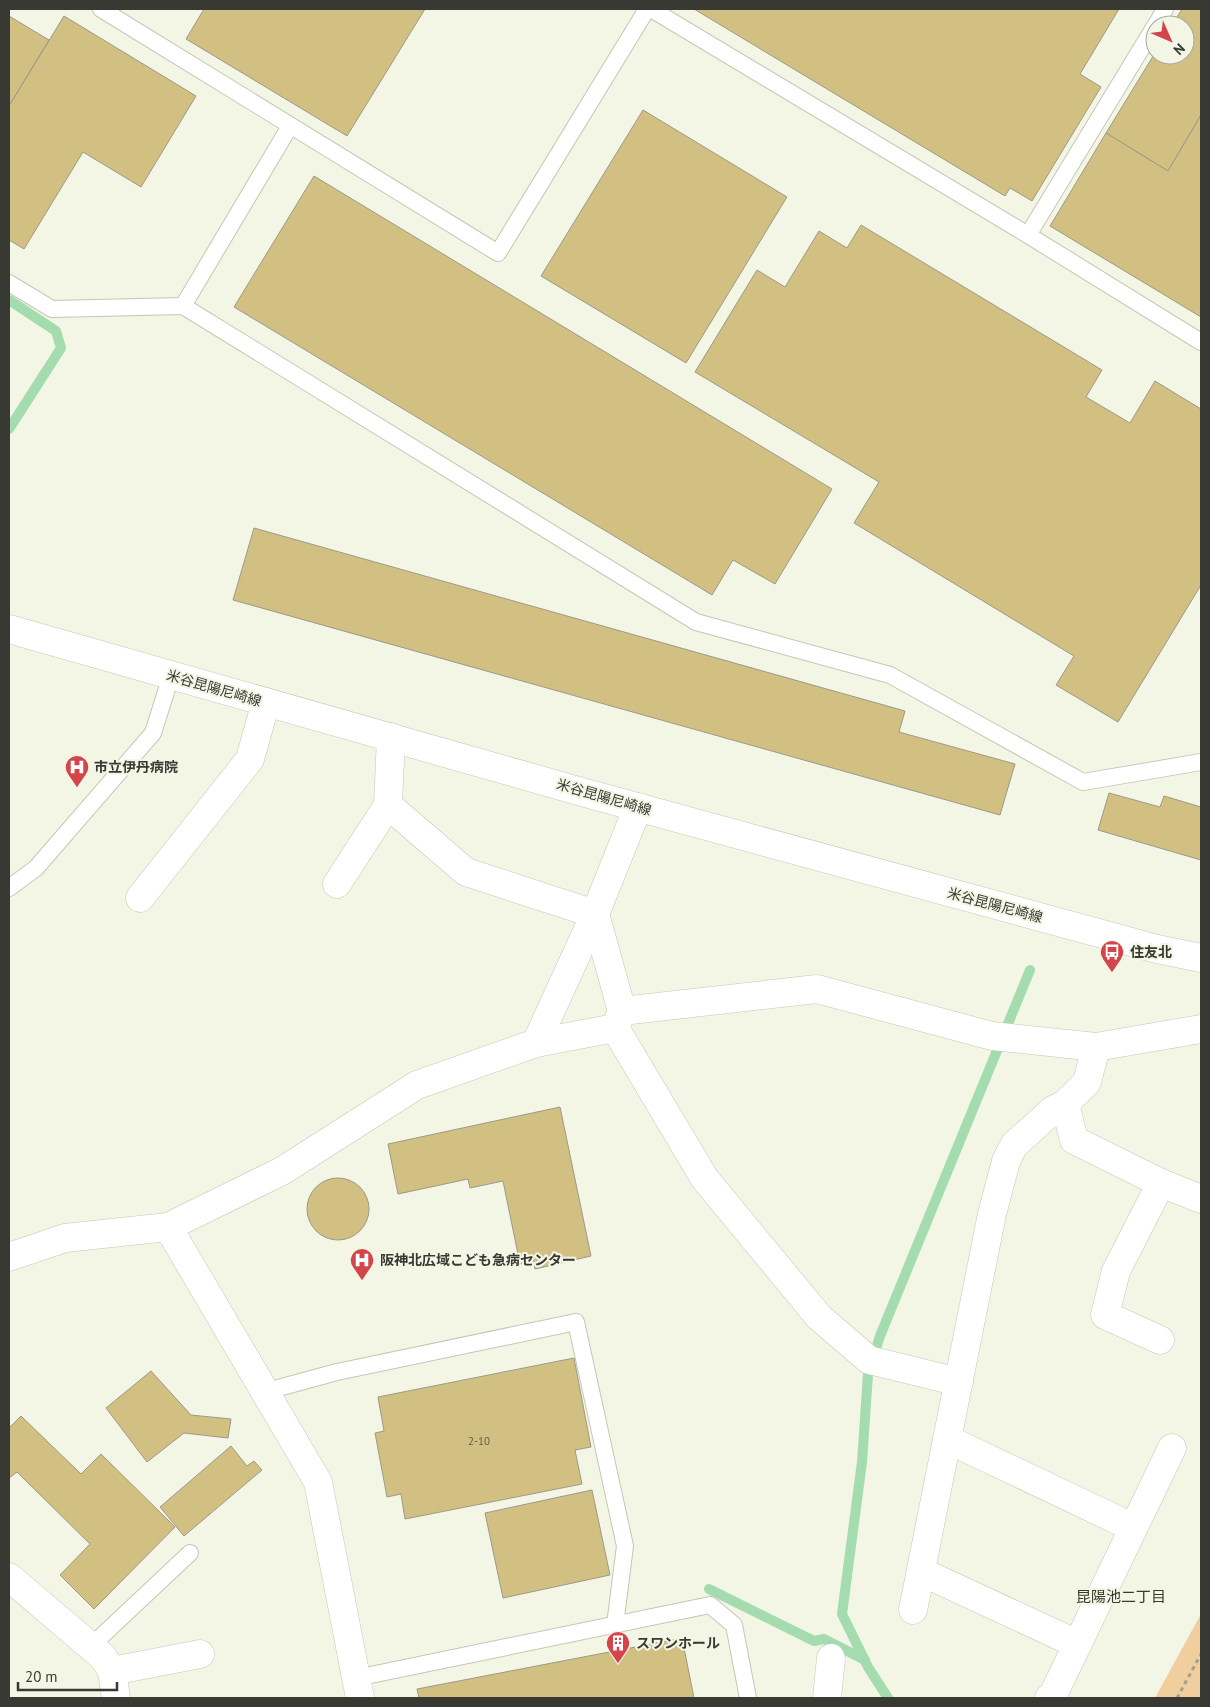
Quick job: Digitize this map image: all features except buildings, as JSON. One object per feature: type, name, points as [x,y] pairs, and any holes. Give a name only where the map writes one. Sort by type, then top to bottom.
[{"type":"street","name":"米谷昆陽尼崎線","points":[[9,629],[638,807],[1157,949],[1201,958]]},
{"type":"street","points":[[140,898],[250,759],[266,702]]},
{"type":"street","points":[[337,884],[388,805],[391,737]]},
{"type":"street","points":[[388,805],[466,872],[595,914]]},
{"type":"street","points":[[536,1043],[595,914],[638,807]]},
{"type":"street","points":[[595,914],[618,1020],[705,1179],[819,1316],[869,1360],[959,1382]]},
{"type":"street","points":[[9,1257],[65,1238],[168,1227],[282,1171],[417,1085],[536,1043],[618,1020],[817,989],[992,1036],[1096,1047],[1201,1029]]},
{"type":"street","points":[[913,1610],[992,1214],[1006,1161],[1014,1145],[1053,1110],[1065,1104],[1087,1082],[1096,1047]]},
{"type":"street","points":[[1065,1104],[1074,1140],[1161,1183],[1201,1199]]},
{"type":"street","points":[[1160,1340],[1102,1326],[1116,1271],[1161,1183]]},
{"type":"street","points":[[168,1227],[267,1391],[318,1482],[358,1688]]},
{"type":"street","points":[[947,1439],[1132,1528]]},
{"type":"street","points":[[1049,1698],[1053,1695],[1172,1448]]},
{"type":"street","points":[[922,1572],[1077,1644]]},
{"type":"street","points":[[9,1577],[103,1657],[112,1671],[116,1698]]},
{"type":"street","points":[[112,1671],[200,1654]]},
{"type":"street","points":[[827,1698],[831,1658]]},
{"type":"lane","points":[[109,11],[290,126],[498,253],[647,9]]},
{"type":"lane","points":[[651,9],[1028,235],[1201,342]]},
{"type":"lane","points":[[1028,235],[1145,42]]},
{"type":"lane","points":[[183,306],[290,126]]},
{"type":"lane","points":[[9,283],[52,309],[183,306],[696,622],[890,675],[1083,782],[1201,762]]},
{"type":"lane","points":[[9,888],[36,868],[153,733],[171,676]]},
{"type":"lane","points":[[267,1391],[336,1372],[576,1322],[625,1546],[615,1625]]},
{"type":"lane","points":[[91,1646],[190,1553]]},
{"type":"lane","points":[[358,1688],[615,1625],[710,1605],[734,1624],[748,1698]]},
{"type":"path","points":[[1177,1698],[1201,1654]]},
{"type":"shaded area","points":[[1201,1614],[1201,1698],[1155,1698]]},
{"type":"waterway","points":[[9,300],[56,331],[61,348],[9,429]]},
{"type":"waterway","points":[[888,1698],[868,1667],[842,1614],[862,1462],[868,1374],[880,1336],[1030,970]]},
{"type":"waterway","points":[[709,1589],[814,1641],[824,1639],[865,1660]]},
{"type":"place","name":"市立伊丹病院","points":[[77,788]]},
{"type":"place","name":"住友北","points":[[1112,973]]},
{"type":"place","name":"阪神北広域こども急病センター","points":[[362,1281]]},
{"type":"place","name":"スワンホール","points":[[618,1664]]},
{"type":"district","name":"昆陽池二丁目","points":[[1121,1597]]}]
